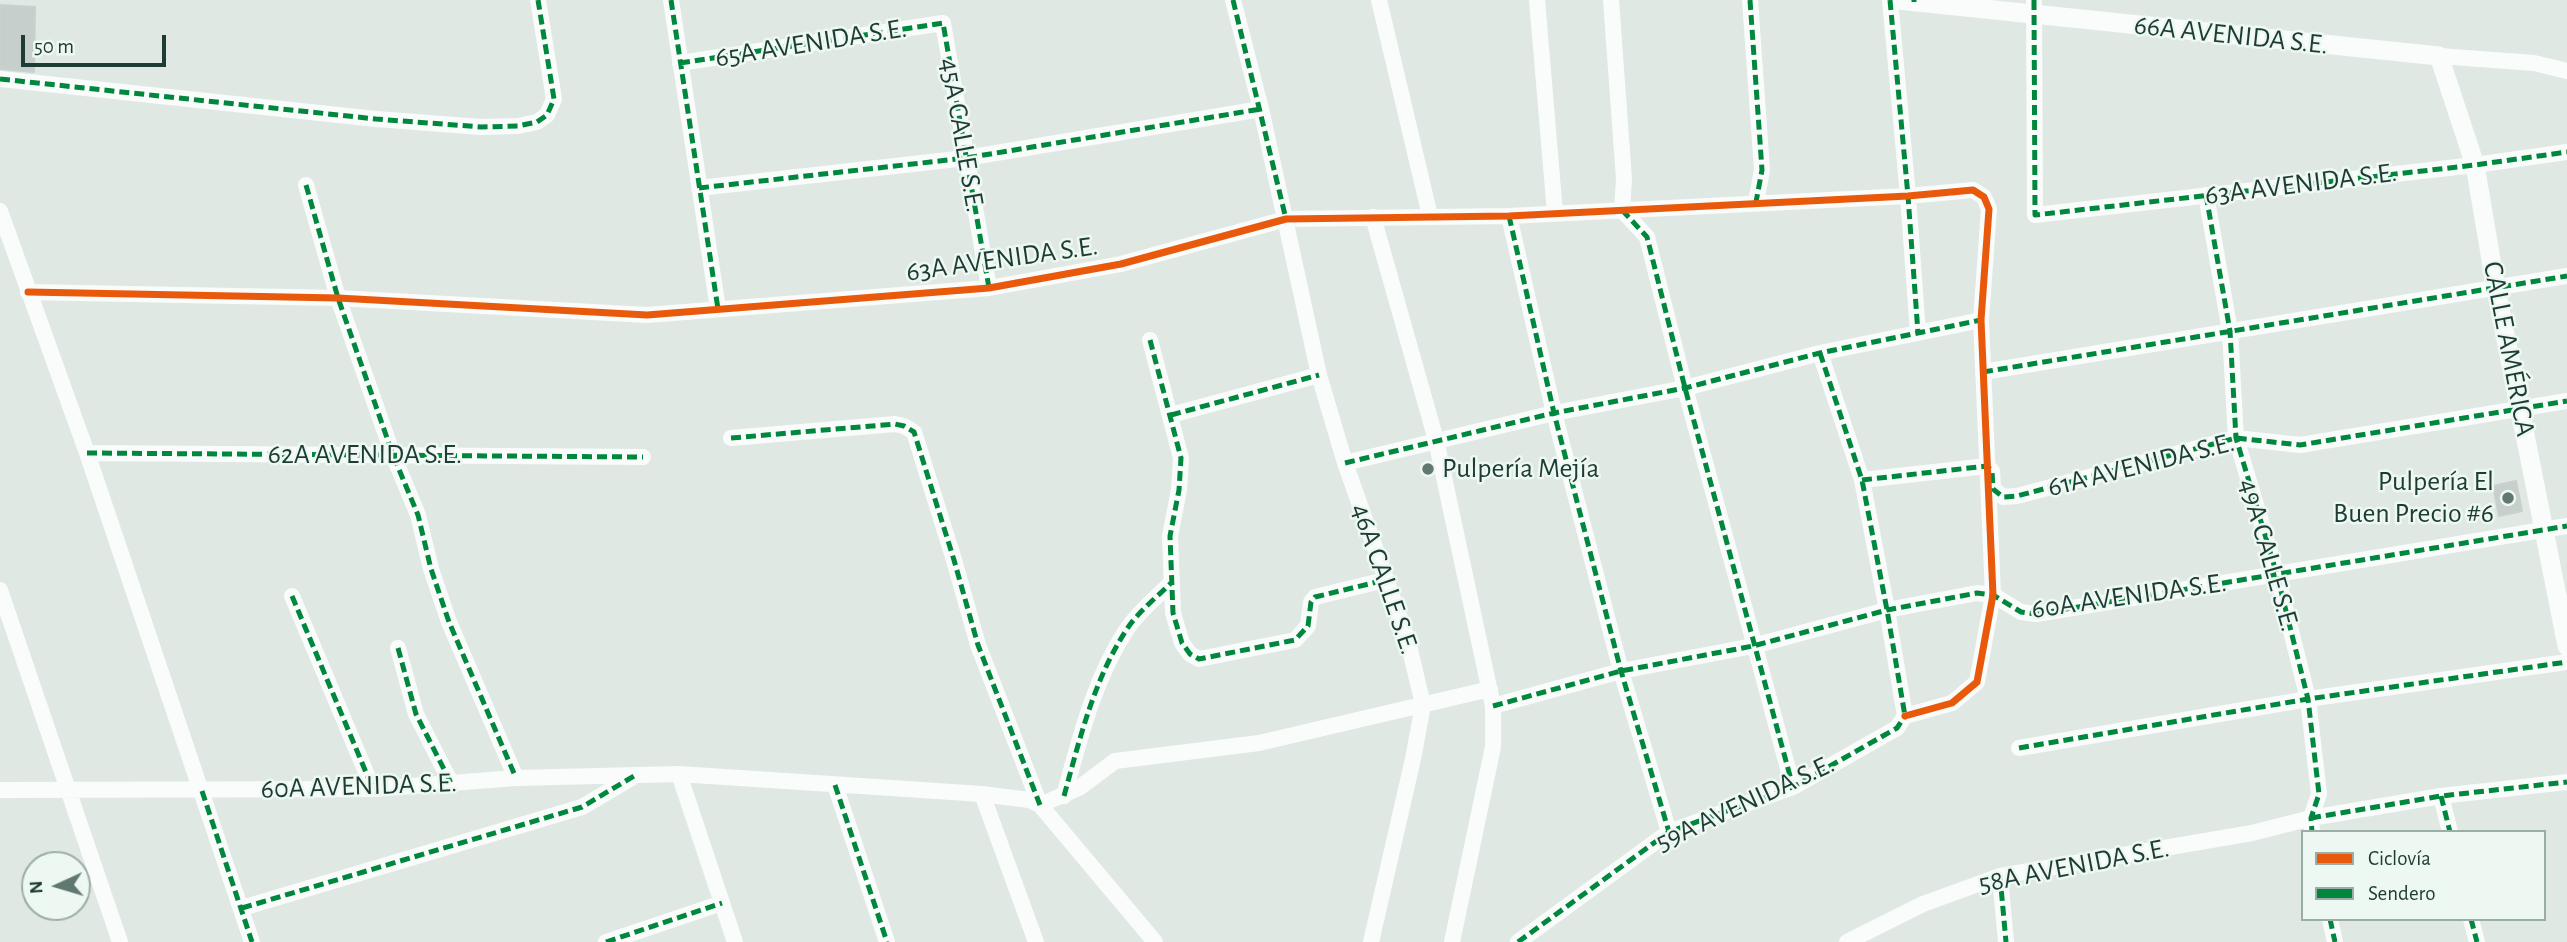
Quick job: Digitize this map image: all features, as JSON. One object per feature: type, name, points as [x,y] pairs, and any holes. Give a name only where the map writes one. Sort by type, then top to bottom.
[{"type":"street","points":[[0,79],[376,119],[481,127],[518,126],[537,122],[547,115],[554,99],[538,0]]},
{"type":"street","points":[[671,0],[718,309]]},
{"type":"street","name":"46A CALLE S.E.","points":[[1233,0],[1261,109],[1319,375],[1345,463],[1408,642],[1423,705],[1402,813],[1371,942]]},
{"type":"street","points":[[1379,0],[1430,216]]},
{"type":"street","points":[[1537,0],[1555,214]]},
{"type":"street","points":[[1611,0],[1624,179],[1622,210],[1647,237],[1753,646],[1793,787]]},
{"type":"street","points":[[1750,0],[1762,170],[1756,202]]},
{"type":"street","points":[[1890,0],[1918,333]]},
{"type":"street","name":"66A AVENIDA S.E.","points":[[1908,1],[2034,7],[2439,56]]},
{"type":"street","name":"63A AVENIDA S.E.","points":[[2034,7],[2035,215],[2567,152]]},
{"type":"street","name":"65A AVENIDA S.E.","points":[[680,63],[943,23]]},
{"type":"street","name":"45A CALLE S.E.","points":[[943,23],[989,288]]},
{"type":"street","points":[[2439,56],[2534,64],[2567,71]]},
{"type":"street","name":"CALLE AMÉRICA","points":[[2439,56],[2475,165],[2496,289],[2567,646]]},
{"type":"street","points":[[699,188],[966,158],[1261,109]]},
{"type":"street","points":[[306,186],[338,298],[393,455],[418,515],[431,569],[449,622],[516,778]]},
{"type":"street","points":[[1452,942],[1493,747],[1493,706],[1436,440],[1373,217],[1555,214],[1908,196],[1973,190],[1984,197],[1989,209],[1981,320],[1993,596],[1977,682],[1952,703],[1905,716],[1888,610],[1861,480],[1820,353]]},
{"type":"street","name":"49A CALLE S.E.","points":[[2206,195],[2230,331],[2236,438],[2277,575],[2308,699],[2319,794],[2311,825]]},
{"type":"street","points":[[0,211],[87,453],[252,942]]},
{"type":"street","points":[[1509,216],[1555,413],[1621,671],[1669,832]]},
{"type":"street","name":"63A AVENIDA S.E.","points":[[28,292],[338,298],[647,315],[989,288],[1121,264],[1286,219],[1373,217]]},
{"type":"street","points":[[1983,372],[2567,276]]},
{"type":"street","points":[[1345,463],[1555,413],[1685,388],[1820,353],[1981,320]]},
{"type":"street","points":[[1150,340],[1181,458],[1179,490],[1170,536],[1173,613],[1182,643],[1190,654],[1199,659],[1295,640],[1308,626],[1311,602],[1315,597],[1385,580]]},
{"type":"street","points":[[1171,415],[1319,375]]},
{"type":"street","name":"61A AVENIDA S.E.","points":[[1987,466],[1992,471],[1993,489],[2003,497],[2017,496],[2236,438],[2300,445],[2567,401]]},
{"type":"street","points":[[732,438],[895,424],[914,432],[978,645],[1040,804],[1155,942]]},
{"type":"street","name":"62A AVENIDA S.E.","points":[[87,453],[643,457]]},
{"type":"street","points":[[1861,480],[1987,466]]},
{"type":"street","name":"60A AVENIDA S.E.","points":[[1493,706],[1621,671],[1753,646],[1888,610],[1977,593],[1993,596],[2021,612],[2036,614],[2567,526]]},
{"type":"street","points":[[1064,796],[1086,716],[1108,663],[1128,627],[1172,582]]},
{"type":"street","points":[[0,590],[120,942]]},
{"type":"street","points":[[292,596],[373,789]]},
{"type":"street","points":[[398,648],[416,714],[451,783]]},
{"type":"street","points":[[2019,748],[2308,699],[2567,662]]},
{"type":"street","points":[[1040,804],[1079,789],[1115,761],[1259,743],[1490,689]]},
{"type":"street","name":"59A AVENIDA S.E.","points":[[1518,942],[1669,832],[1793,787],[1897,728],[1905,716]]},
{"type":"street","points":[[679,774],[735,942]]},
{"type":"street","name":"60A AVENIDA S.E.","points":[[0,790],[373,789],[516,778],[679,774],[982,794],[1040,804]]},
{"type":"street","points":[[242,908],[582,807],[634,776]]},
{"type":"street","name":"58A AVENIDA S.E.","points":[[1847,942],[1923,904],[2000,876],[2311,825],[2441,796],[2567,782]]},
{"type":"street","points":[[835,785],[887,942]]},
{"type":"street","points":[[982,794],[1036,942]]},
{"type":"street","points":[[2441,796],[2450,830]]},
{"type":"street","points":[[2000,876],[2006,942]]},
{"type":"street","points":[[606,942],[722,903]]},
{"type":"street","points":[[2330,921],[2335,942]]},
{"type":"street","points":[[2472,921],[2477,942]]},
{"type":"building","points":[[0,5],[35,7],[34,72],[0,69]]},
{"type":"building","name":"Pulpería El Buen Precio #6","points":[[2516,481],[2522,511],[2499,516],[2493,486]]},
{"type":"marked path","points":[[0,79],[376,119],[481,127],[518,126],[537,122],[547,115],[554,99],[538,0]]},
{"type":"marked path","points":[[671,0],[718,309]]},
{"type":"marked path","points":[[1233,0],[1286,219],[1282,220]]},
{"type":"marked path","points":[[1750,0],[1762,170],[1756,202]]},
{"type":"marked path","points":[[1890,0],[1918,333]]},
{"type":"marked path","points":[[2034,0],[2035,215],[2567,152]]},
{"type":"marked path","points":[[680,63],[943,23],[989,288]]},
{"type":"marked path","points":[[699,188],[966,158],[1261,109]]},
{"type":"marked path","points":[[306,185],[338,298],[393,455],[418,515],[431,569],[449,622],[516,778]]},
{"type":"marked path","points":[[2206,195],[2230,331],[2236,438],[2277,575],[2308,699],[2319,794],[2311,818],[2312,830]]},
{"type":"marked path","points":[[1622,210],[1647,237],[1793,787]]},
{"type":"marked path","points":[[1509,216],[1554,413],[1621,671],[1669,832]]},
{"type":"marked path","points":[[1983,372],[2567,276]]},
{"type":"marked path","points":[[1345,463],[1554,413],[1685,388],[1820,353],[1981,320]]},
{"type":"marked path","points":[[1150,340],[1181,458],[1179,490],[1170,536],[1173,613],[1182,643],[1190,654],[1199,659],[1295,640],[1308,626],[1311,602],[1315,597],[1385,580]]},
{"type":"marked path","points":[[1820,353],[1862,480],[1905,716]]},
{"type":"marked path","points":[[1171,415],[1319,375]]},
{"type":"marked path","points":[[1862,480],[1987,466],[1992,471],[1993,489],[2003,497],[2017,496],[2236,438],[2300,445],[2567,401]]},
{"type":"marked path","points":[[731,438],[895,424],[914,432],[978,645],[1040,805]]},
{"type":"marked path","points":[[87,453],[643,457]]},
{"type":"marked path","points":[[1493,706],[1621,671],[1753,646],[1887,610],[1977,593],[1993,595],[2021,612],[2036,614],[2567,526]]},
{"type":"marked path","points":[[1064,796],[1089,710],[1115,648],[1137,617],[1172,582]]},
{"type":"marked path","points":[[292,596],[373,789]]},
{"type":"marked path","points":[[398,648],[416,714],[451,783]]},
{"type":"marked path","points":[[2019,748],[2308,699],[2567,662]]},
{"type":"marked path","points":[[1518,942],[1669,832],[1793,787],[1897,728],[1905,716]]},
{"type":"marked path","points":[[242,908],[582,807],[634,776]]},
{"type":"marked path","points":[[2311,818],[2441,796],[2567,782]]},
{"type":"marked path","points":[[835,785],[887,942]]},
{"type":"marked path","points":[[202,791],[252,942]]},
{"type":"marked path","points":[[2441,796],[2450,830]]},
{"type":"marked path","points":[[2000,876],[2006,942]]},
{"type":"marked path","points":[[606,942],[722,903]]},
{"type":"marked path","points":[[2330,921],[2335,942]]},
{"type":"marked path","points":[[2472,921],[2477,942]]},
{"type":"cycle path","points":[[28,292],[338,298],[647,315],[989,288],[1121,264],[1286,219],[1509,216],[1908,196],[1973,190],[1984,197],[1989,209],[1981,320],[1993,595],[1977,682],[1952,703],[1905,716]]},
{"type":"place","name":"Pulpería Mejía","points":[[1428,469]]},
{"type":"place","name":"Pulpería El Buen Precio #6","points":[[2508,498]]}]
